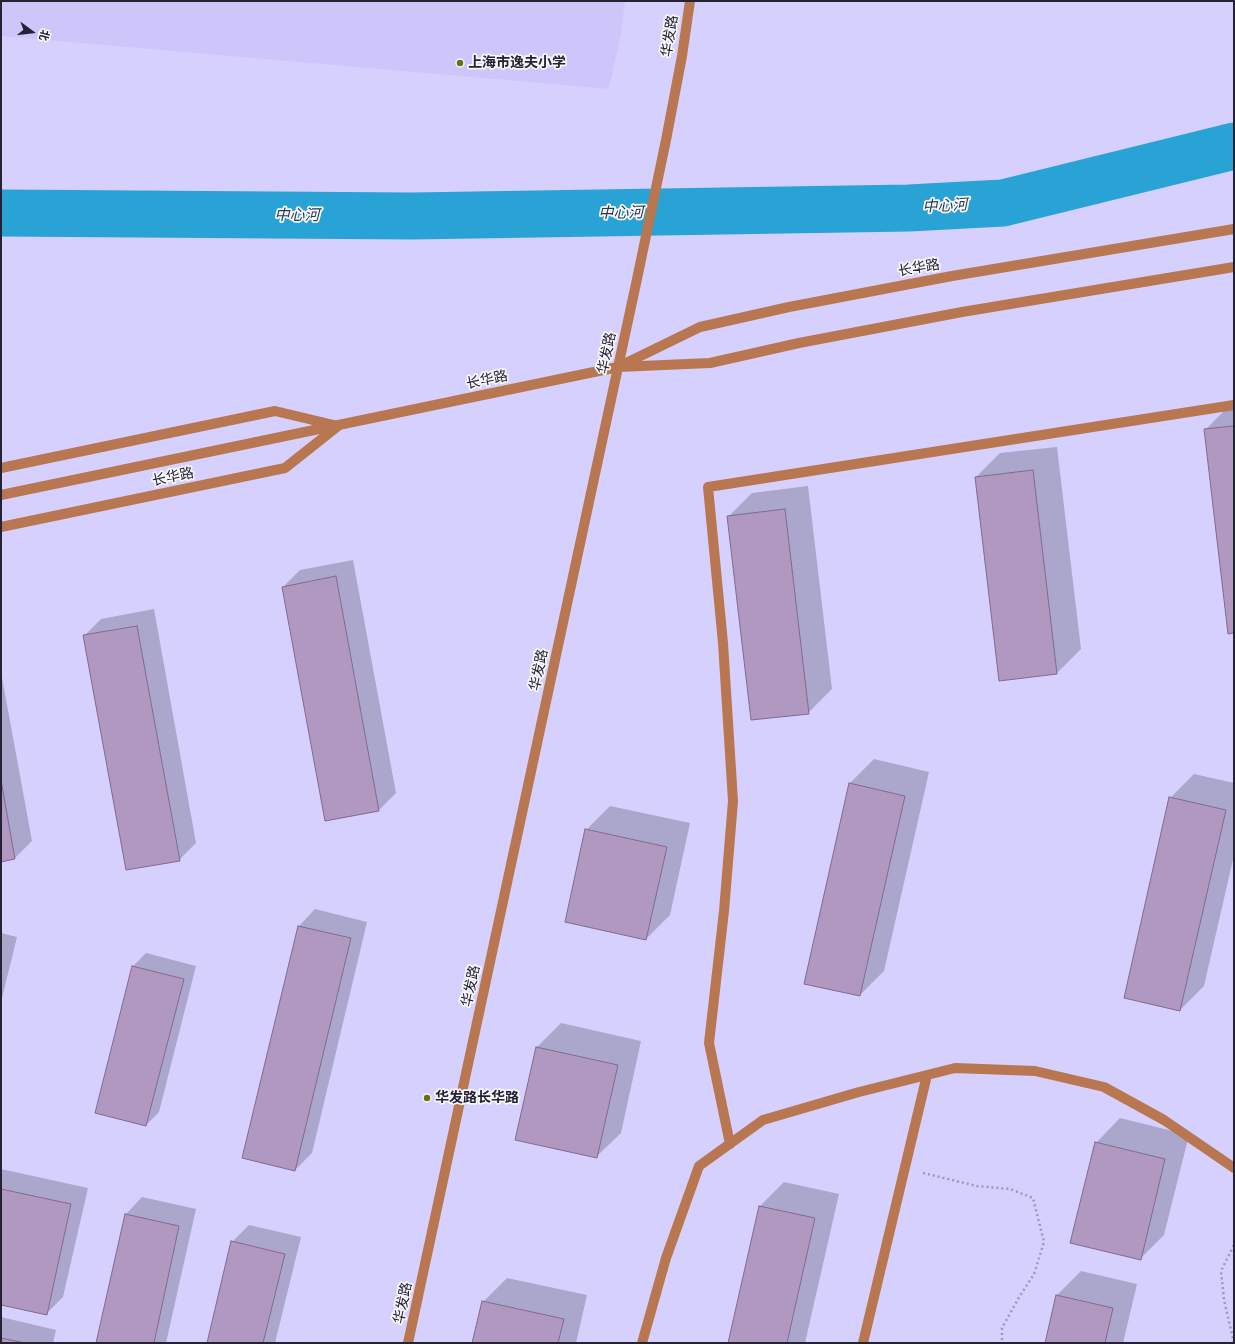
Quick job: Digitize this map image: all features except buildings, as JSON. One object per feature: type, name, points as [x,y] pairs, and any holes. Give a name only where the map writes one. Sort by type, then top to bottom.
[{"type":"street","name":"华发路","points":[[408,1343],[637,279],[666,140],[682,56],[690,1]]},
{"type":"street","name":"长华路","points":[[618,367],[700,327],[796,305],[944,277],[1234,229]]},
{"type":"street","name":"长华路","points":[[1,495],[618,367],[710,363],[799,343],[940,316],[1234,267]]},
{"type":"street","points":[[730,1144],[709,1043],[724,911],[733,801],[723,643],[708,488],[1234,405]]},
{"type":"street","name":"长华路","points":[[1,468],[275,411],[338,426]]},
{"type":"street","name":"长华路","points":[[1,527],[285,468],[338,426]]},
{"type":"street","points":[[642,1343],[666,1258],[699,1166],[763,1120],[859,1092],[955,1068],[1036,1071],[1104,1087],[1164,1120],[1234,1168]]},
{"type":"street","points":[[863,1343],[927,1075]]},
{"type":"path","points":[[905,1168],[978,1186],[1010,1189],[1033,1198],[1044,1242],[1034,1274],[1002,1328],[1002,1343]]},
{"type":"path","points":[[1234,1246],[1221,1271],[1224,1300],[1234,1343]]},
{"type":"shaded area","name":"上海市逸夫小学","points":[[1,1],[625,1],[621,33],[609,89],[1,36]]},
{"type":"waterway","name":"中心河","points":[[1,213],[412,216],[909,208],[1003,203],[1234,146]]},
{"type":"place","name":"上海市逸夫小学","points":[[460,63]]},
{"type":"place","name":"华发路长华路","points":[[427,1098]]}]
